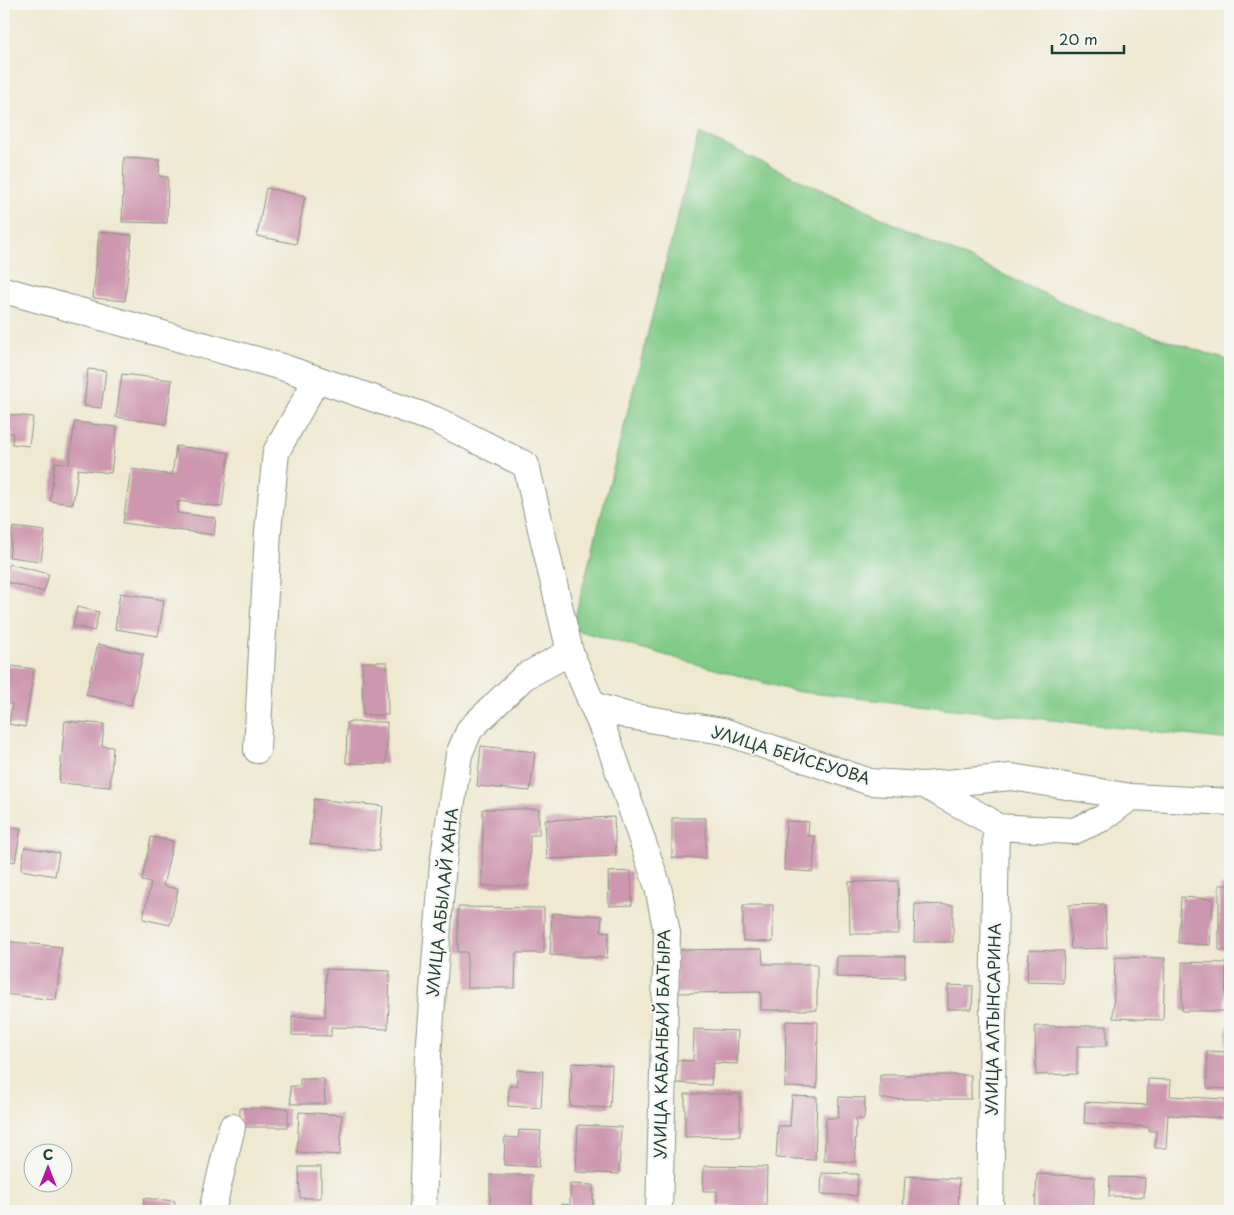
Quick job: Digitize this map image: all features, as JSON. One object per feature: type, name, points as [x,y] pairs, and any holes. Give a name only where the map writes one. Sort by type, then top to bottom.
[{"type":"street","points":[[4,290],[282,367],[436,420],[526,465],[570,652]]},
{"type":"street","points":[[257,750],[268,531],[276,452],[317,379]]},
{"type":"street","name":"УЛИЦА КАБАНБАЙ БАТЫРА","points":[[570,652],[610,746],[658,887],[667,933],[659,1211]]},
{"type":"street","name":"УЛИЦА АБЫЛАЙ ХАНА","points":[[423,1211],[428,1054],[442,863],[459,754],[470,729],[524,677],[570,652]]},
{"type":"street","name":"УЛИЦА БЕЙСЕУОВА","points":[[592,705],[630,716],[723,731],[870,782],[924,785],[1012,777],[1131,797],[1230,802]]},
{"type":"street","points":[[924,785],[988,820],[996,827],[1074,831],[1103,818],[1131,797]]},
{"type":"street","name":"УЛИЦА АЛТЫНСАРИНА","points":[[990,1211],[996,827]]},
{"type":"street","points":[[212,1211],[232,1127]]},
{"type":"green space","points":[[699,133],[1086,313],[1230,361],[1230,740],[793,691],[572,629]]},
{"type":"building","points":[[4,7],[10,7],[8,31],[4,31]]},
{"type":"building","points":[[124,158],[160,160],[159,176],[168,177],[167,223],[122,222]]},
{"type":"building","points":[[266,188],[305,196],[296,244],[257,236]]},
{"type":"building","points":[[99,232],[132,235],[125,301],[93,298]]},
{"type":"building","points":[[88,369],[106,371],[101,408],[84,406]]},
{"type":"building","points":[[122,374],[172,380],[166,424],[116,417]]},
{"type":"building","points":[[4,414],[33,417],[29,446],[12,444],[13,433],[4,432]]},
{"type":"building","points":[[75,422],[117,427],[111,473],[78,469],[73,504],[50,501],[55,462],[69,464]]},
{"type":"building","points":[[176,446],[229,453],[222,507],[178,501],[177,513],[216,518],[214,535],[123,523],[131,469],[172,475]]},
{"type":"building","points":[[13,527],[45,531],[41,561],[9,557]]},
{"type":"building","points":[[9,564],[49,574],[44,592],[4,581]]},
{"type":"building","points":[[120,593],[164,600],[158,636],[115,629]]},
{"type":"building","points":[[77,607],[99,612],[94,631],[73,626]]},
{"type":"building","points":[[4,628],[9,629],[5,655],[4,655]]},
{"type":"building","points":[[98,644],[143,654],[131,705],[86,695]]},
{"type":"building","points":[[362,662],[387,662],[388,715],[363,715]]},
{"type":"building","points":[[4,665],[34,669],[25,727],[9,724],[12,704],[4,703]]},
{"type":"building","points":[[65,721],[104,724],[102,746],[113,747],[110,787],[59,783]]},
{"type":"building","points":[[347,722],[387,722],[386,764],[346,763]]},
{"type":"building","points":[[481,746],[535,752],[530,791],[477,786]]},
{"type":"building","points":[[314,799],[383,806],[379,851],[310,844]]},
{"type":"building","points":[[483,809],[539,809],[539,835],[530,835],[529,886],[482,886]]},
{"type":"building","points":[[614,817],[616,856],[547,859],[545,820]]},
{"type":"building","points":[[672,818],[706,818],[706,858],[672,858]]},
{"type":"building","points":[[786,821],[809,822],[808,836],[815,836],[813,872],[784,870]]},
{"type":"building","points":[[4,826],[21,828],[15,862],[4,860]]},
{"type":"building","points":[[151,837],[173,841],[163,886],[178,889],[170,925],[143,919],[151,883],[142,881]]},
{"type":"building","points":[[25,847],[59,853],[55,876],[21,870]]},
{"type":"building","points":[[631,871],[632,905],[609,906],[608,872]]},
{"type":"building","points":[[898,881],[899,934],[850,934],[849,882]]},
{"type":"building","points":[[1219,885],[1230,885],[1230,950],[1219,950]]},
{"type":"building","points":[[1181,897],[1213,899],[1210,945],[1178,943]]},
{"type":"building","points":[[915,904],[953,905],[953,942],[914,942]]},
{"type":"building","points":[[1105,904],[1107,948],[1071,949],[1069,905]]},
{"type":"building","points":[[743,905],[773,905],[773,942],[743,941]]},
{"type":"building","points":[[458,907],[544,908],[544,953],[516,953],[515,988],[467,988],[467,952],[458,952]]},
{"type":"building","points":[[552,913],[602,916],[601,931],[609,932],[607,958],[550,955]]},
{"type":"building","points":[[4,941],[62,947],[56,1000],[4,994]]},
{"type":"building","points":[[762,949],[763,964],[817,964],[817,1010],[761,1010],[761,992],[676,993],[676,950]]},
{"type":"building","points":[[1029,950],[1064,951],[1063,983],[1027,982]]},
{"type":"building","points":[[837,956],[905,956],[905,978],[836,977]]},
{"type":"building","points":[[1115,957],[1165,958],[1163,1020],[1113,1018]]},
{"type":"building","points":[[1182,962],[1226,963],[1225,1011],[1182,1011]]},
{"type":"building","points":[[326,969],[390,971],[388,1029],[331,1027],[331,1036],[292,1035],[292,1016],[325,1017]]},
{"type":"building","points":[[948,985],[973,986],[972,1009],[948,1009]]},
{"type":"building","points":[[786,1021],[818,1022],[817,1088],[785,1087]]},
{"type":"building","points":[[1227,1025],[1230,1026],[1230,1089],[1207,1088],[1207,1051],[1226,1052]]},
{"type":"building","points":[[1035,1026],[1107,1026],[1107,1046],[1077,1046],[1077,1074],[1036,1075]]},
{"type":"building","points":[[694,1029],[738,1031],[737,1064],[713,1063],[711,1085],[675,1083],[676,1060],[693,1061]]},
{"type":"building","points":[[572,1063],[612,1065],[610,1108],[570,1106]]},
{"type":"building","points":[[517,1070],[543,1071],[541,1108],[508,1106],[509,1086],[517,1086]]},
{"type":"building","points":[[880,1075],[971,1075],[971,1099],[880,1099]]},
{"type":"building","points":[[300,1079],[324,1079],[325,1104],[291,1104],[290,1086],[300,1086]]},
{"type":"building","points":[[1148,1079],[1171,1080],[1170,1096],[1225,1099],[1224,1118],[1168,1115],[1166,1148],[1155,1148],[1156,1131],[1149,1131],[1149,1127],[1084,1123],[1085,1102],[1147,1105]]},
{"type":"building","points":[[685,1094],[740,1094],[740,1136],[685,1137]]},
{"type":"building","points":[[792,1096],[817,1097],[815,1160],[776,1158],[778,1126],[790,1126]]},
{"type":"building","points":[[839,1097],[865,1098],[864,1119],[856,1119],[855,1162],[824,1161],[826,1118],[838,1118]]},
{"type":"building","points":[[240,1108],[288,1108],[288,1127],[240,1127]]},
{"type":"building","points":[[299,1112],[342,1115],[340,1155],[297,1152]]},
{"type":"building","points":[[578,1125],[621,1127],[619,1174],[576,1172]]},
{"type":"building","points":[[519,1130],[541,1131],[539,1167],[504,1165],[505,1137],[518,1138]]},
{"type":"building","points":[[704,1166],[767,1167],[766,1208],[717,1206],[717,1191],[703,1191]]},
{"type":"building","points":[[299,1167],[321,1167],[321,1198],[300,1198]]},
{"type":"building","points":[[822,1173],[858,1174],[857,1196],[821,1194]]},
{"type":"building","points":[[1037,1174],[1095,1177],[1093,1211],[1035,1211]]},
{"type":"building","points":[[490,1175],[532,1175],[532,1211],[490,1211]]},
{"type":"building","points":[[905,1176],[959,1179],[958,1211],[903,1211]]},
{"type":"building","points":[[1110,1177],[1145,1178],[1144,1197],[1109,1196]]},
{"type":"building","points":[[570,1184],[593,1185],[593,1208],[616,1208],[616,1211],[562,1211],[562,1204],[570,1205]]},
{"type":"building","points":[[144,1198],[175,1201],[174,1211],[143,1211]]}]
